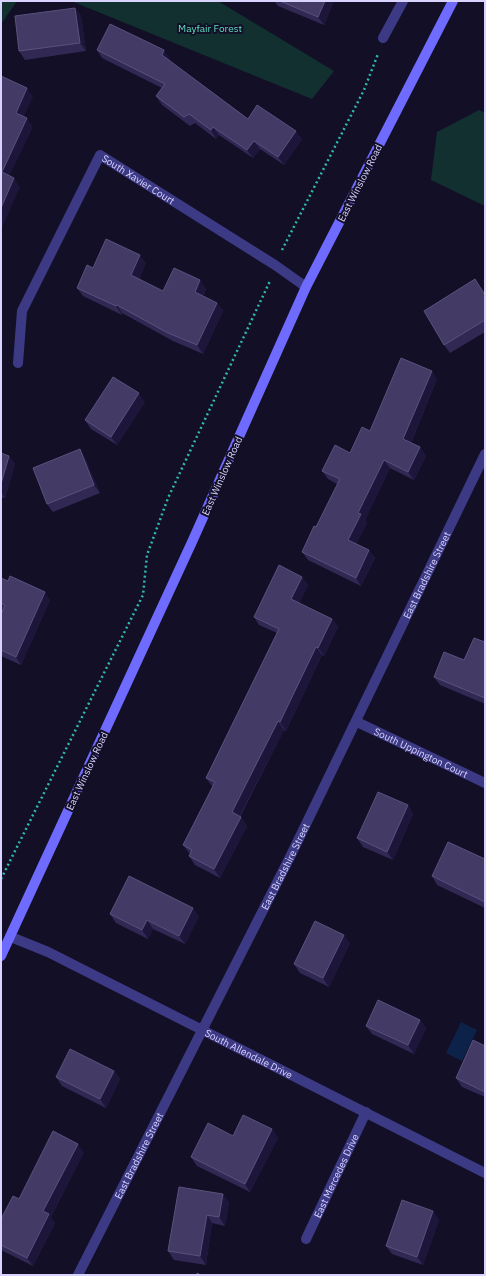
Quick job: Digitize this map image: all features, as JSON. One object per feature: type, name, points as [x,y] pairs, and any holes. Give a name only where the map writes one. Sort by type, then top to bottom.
[{"type":"main road","name":"East Winslow Road","points":[[1,956],[186,557],[306,287],[453,1]]},
{"type":"street","points":[[383,38],[403,1]]},
{"type":"street","name":"South Xavier Court","points":[[18,363],[22,311],[100,155],[275,265],[306,287]]},
{"type":"street","name":"East Bradshire Street","points":[[78,1275],[203,1030],[356,722],[485,454]]},
{"type":"street","name":"South Uppington Court","points":[[356,722],[485,783]]},
{"type":"street","name":"South Allendale Drive","points":[[11,936],[48,952],[485,1173]]},
{"type":"street","name":"East Mercedes Drive","points":[[306,1240],[366,1112]]},
{"type":"path","points":[[1,879],[143,595],[147,556],[168,498],[269,283],[275,265],[364,90],[383,38]]},
{"type":"green space","points":[[1,1],[17,1],[1,24]]},
{"type":"green space","name":"Mayfair Forest","points":[[71,1],[218,1],[334,71],[312,99]]},
{"type":"green space","points":[[479,110],[485,113],[485,206],[431,180],[437,132]]},
{"type":"water","points":[[461,1022],[477,1030],[462,1061],[446,1053]]},
{"type":"building","points":[[280,1],[325,1],[318,17]]},
{"type":"building","points":[[75,8],[80,43],[19,51],[15,16]]},
{"type":"building","points":[[110,24],[164,50],[162,55],[248,119],[257,105],[296,131],[278,157],[254,141],[247,150],[213,127],[211,130],[189,114],[184,117],[156,96],[165,84],[97,50]]},
{"type":"building","points":[[1,76],[27,88],[16,113],[27,118],[2,172],[14,178],[1,208]]},
{"type":"building","points":[[106,239],[140,255],[131,275],[163,291],[174,268],[200,280],[195,292],[217,303],[197,345],[168,333],[117,305],[116,306],[77,288],[87,265],[93,268]]},
{"type":"building","points":[[475,279],[485,295],[485,320],[444,345],[424,311]]},
{"type":"building","points":[[401,358],[432,371],[403,439],[420,447],[408,472],[384,460],[358,513],[361,514],[348,540],[369,550],[356,578],[302,552],[314,526],[316,527],[340,479],[322,471],[335,445],[350,453],[362,427],[370,431]]},
{"type":"building","points":[[113,377],[139,393],[111,437],[85,420]]},
{"type":"building","points":[[80,449],[94,485],[47,504],[33,468]]},
{"type":"building","points":[[1,453],[9,456],[1,484]]},
{"type":"building","points":[[279,565],[302,577],[291,599],[332,619],[318,648],[316,647],[280,722],[278,721],[232,812],[241,817],[214,869],[189,856],[192,850],[183,845],[215,782],[206,778],[279,629],[254,617]]},
{"type":"building","points":[[10,576],[45,592],[16,657],[1,650],[1,614],[5,605],[1,603],[1,578],[8,581]]},
{"type":"building","points":[[474,638],[485,642],[485,698],[434,677],[444,652],[464,660]]},
{"type":"building","points":[[378,792],[408,805],[387,852],[357,838]]},
{"type":"building","points":[[448,842],[485,859],[485,902],[432,876]]},
{"type":"building","points":[[129,876],[193,908],[179,936],[147,920],[142,930],[110,914]]},
{"type":"building","points":[[315,921],[344,935],[323,978],[294,964]]},
{"type":"building","points":[[378,1000],[420,1020],[408,1045],[366,1026]]},
{"type":"building","points":[[473,1040],[485,1046],[485,1092],[456,1078]]},
{"type":"building","points":[[70,1049],[114,1071],[100,1099],[56,1077]]},
{"type":"building","points":[[243,1115],[272,1129],[245,1184],[191,1157],[208,1123],[233,1136]]},
{"type":"building","points":[[53,1131],[78,1144],[43,1211],[49,1214],[27,1258],[1,1245],[1,1219],[13,1196],[19,1199]]},
{"type":"building","points":[[179,1187],[223,1194],[219,1217],[207,1215],[200,1256],[168,1251]]},
{"type":"building","points":[[402,1200],[433,1211],[417,1257],[386,1246]]}]
